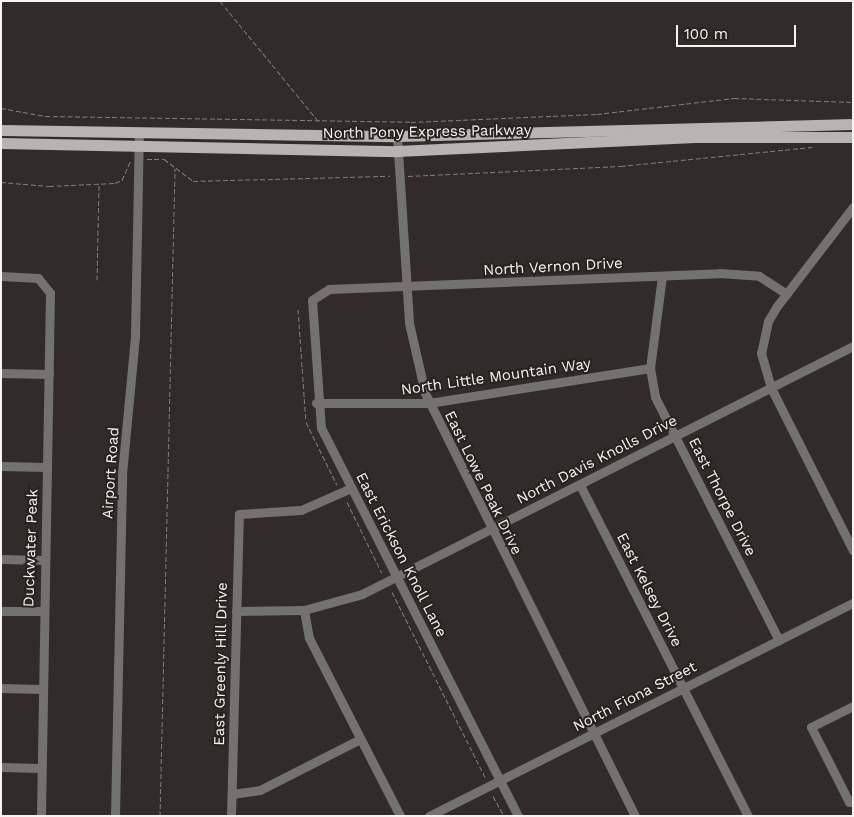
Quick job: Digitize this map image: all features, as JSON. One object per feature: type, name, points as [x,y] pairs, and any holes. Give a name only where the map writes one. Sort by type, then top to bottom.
[{"type":"main road","name":"North Pony Express Parkway","points":[[1,130],[397,136],[853,124]]},
{"type":"main road","name":"North Pony Express Parkway","points":[[1,143],[138,153],[398,151],[695,137],[853,137]]},
{"type":"street","name":"Airport Road","points":[[115,816],[122,474],[134,360],[139,132]]},
{"type":"street","name":"East Lowe Peak Drive","points":[[397,136],[405,288],[412,344],[429,403],[490,530],[635,816]]},
{"type":"street","points":[[853,206],[787,294],[763,339],[763,366],[771,388],[853,550]]},
{"type":"street","name":"North Vernon Drive","points":[[316,294],[329,289],[405,288],[739,273],[759,276],[787,294]]},
{"type":"street","name":"Duckwater Peak","points":[[1,276],[34,277],[45,282],[50,292],[43,611],[41,816]]},
{"type":"street","name":"East Thorpe Drive","points":[[662,276],[650,368],[655,397],[779,640]]},
{"type":"street","name":"East Erickson Knoll Lane","points":[[316,294],[310,306],[316,403],[321,428],[518,816]]},
{"type":"street","name":"North Davis Knolls Drive","points":[[236,611],[304,610],[345,600],[397,577],[853,346]]},
{"type":"street","name":"North Little Mountain Way","points":[[316,403],[429,403],[650,368]]},
{"type":"street","points":[[1,373],[49,374]]},
{"type":"street","points":[[1,466],[47,466]]},
{"type":"street","name":"East Kelsey Drive","points":[[580,485],[748,816]]},
{"type":"street","name":"East Greenly Hill Drive","points":[[231,816],[239,514],[301,510],[351,488]]},
{"type":"street","points":[[1,559],[45,560]]},
{"type":"street","name":"North Fiona Street","points":[[429,816],[853,602]]},
{"type":"street","points":[[304,610],[309,638],[400,816]]},
{"type":"street","points":[[1,611],[43,611]]},
{"type":"street","points":[[1,688],[42,690]]},
{"type":"street","points":[[853,706],[811,727],[849,802],[853,801]]},
{"type":"street","points":[[232,794],[260,790],[360,739]]},
{"type":"street","points":[[1,767],[41,768]]},
{"type":"path","points":[[220,1],[332,136]]},
{"type":"path","points":[[1,108],[45,116],[319,122],[597,114],[734,98],[853,102]]},
{"type":"path","points":[[408,176],[621,166],[815,147]]},
{"type":"path","points":[[1,182],[99,184],[120,181],[128,161],[138,153],[162,158],[193,181],[390,176]]},
{"type":"path","points":[[160,816],[175,168]]},
{"type":"path","points":[[98,280],[99,184]]},
{"type":"path","points":[[347,502],[382,574]]},
{"type":"path","points":[[392,592],[485,777]]},
{"type":"path","points":[[493,796],[504,816]]}]
